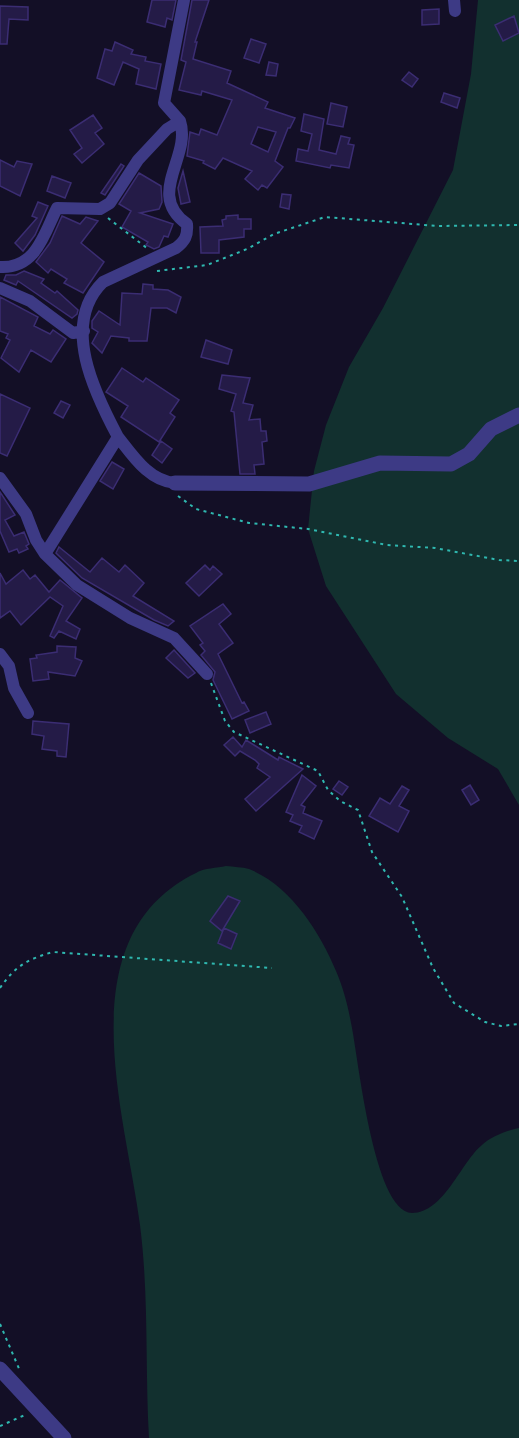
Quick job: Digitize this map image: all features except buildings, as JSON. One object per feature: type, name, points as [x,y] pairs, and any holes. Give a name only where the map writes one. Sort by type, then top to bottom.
[{"type":"street","points":[[184,0],[164,104],[180,121],[182,137],[169,184],[169,197],[177,217],[187,224],[184,242],[176,248],[139,263],[103,282],[94,291],[85,315],[84,332],[89,376],[118,437],[150,473],[166,482],[309,484],[380,463],[451,464],[469,454],[491,429],[519,415]]},
{"type":"street","points":[[0,267],[9,268],[28,260],[41,245],[57,208],[100,209],[110,203],[138,160],[167,129],[180,121]]},
{"type":"street","points":[[0,288],[30,301],[73,333],[84,332]]},
{"type":"street","points":[[45,554],[118,437]]},
{"type":"street","points":[[0,478],[26,514],[36,540],[45,554],[98,600],[174,638],[207,674]]},
{"type":"street","points":[[0,654],[9,666],[14,687],[28,713]]},
{"type":"street","points":[[0,1369],[64,1438]]},
{"type":"path","points":[[100,209],[114,224],[144,245],[154,257]]},
{"type":"path","points":[[139,263],[151,272],[207,265],[247,249],[274,234],[325,217],[438,226],[519,225]]},
{"type":"path","points":[[175,483],[177,495],[196,509],[249,523],[332,532],[387,545],[435,548],[499,560],[519,561]]},
{"type":"path","points":[[207,674],[225,721],[234,732],[318,771],[328,790],[340,801],[358,810],[372,852],[402,897],[433,968],[454,1003],[485,1022],[501,1026],[519,1024]]},
{"type":"path","points":[[0,988],[8,976],[29,959],[53,952],[272,968]]},
{"type":"path","points":[[0,1324],[25,1378]]},
{"type":"path","points":[[0,1426],[38,1410]]},
{"type":"green space","points":[[478,0],[519,0],[519,805],[498,769],[448,738],[396,694],[326,586],[308,529],[314,471],[326,425],[349,367],[383,308],[453,170],[471,74]]},
{"type":"green space","points":[[226,866],[249,869],[278,886],[302,911],[329,956],[341,983],[348,1010],[377,1161],[387,1187],[398,1206],[412,1213],[423,1211],[433,1205],[443,1196],[482,1145],[499,1134],[519,1128],[519,1438],[149,1438],[143,1252],[117,1082],[114,1032],[117,983],[130,940],[155,902],[199,871]]}]
